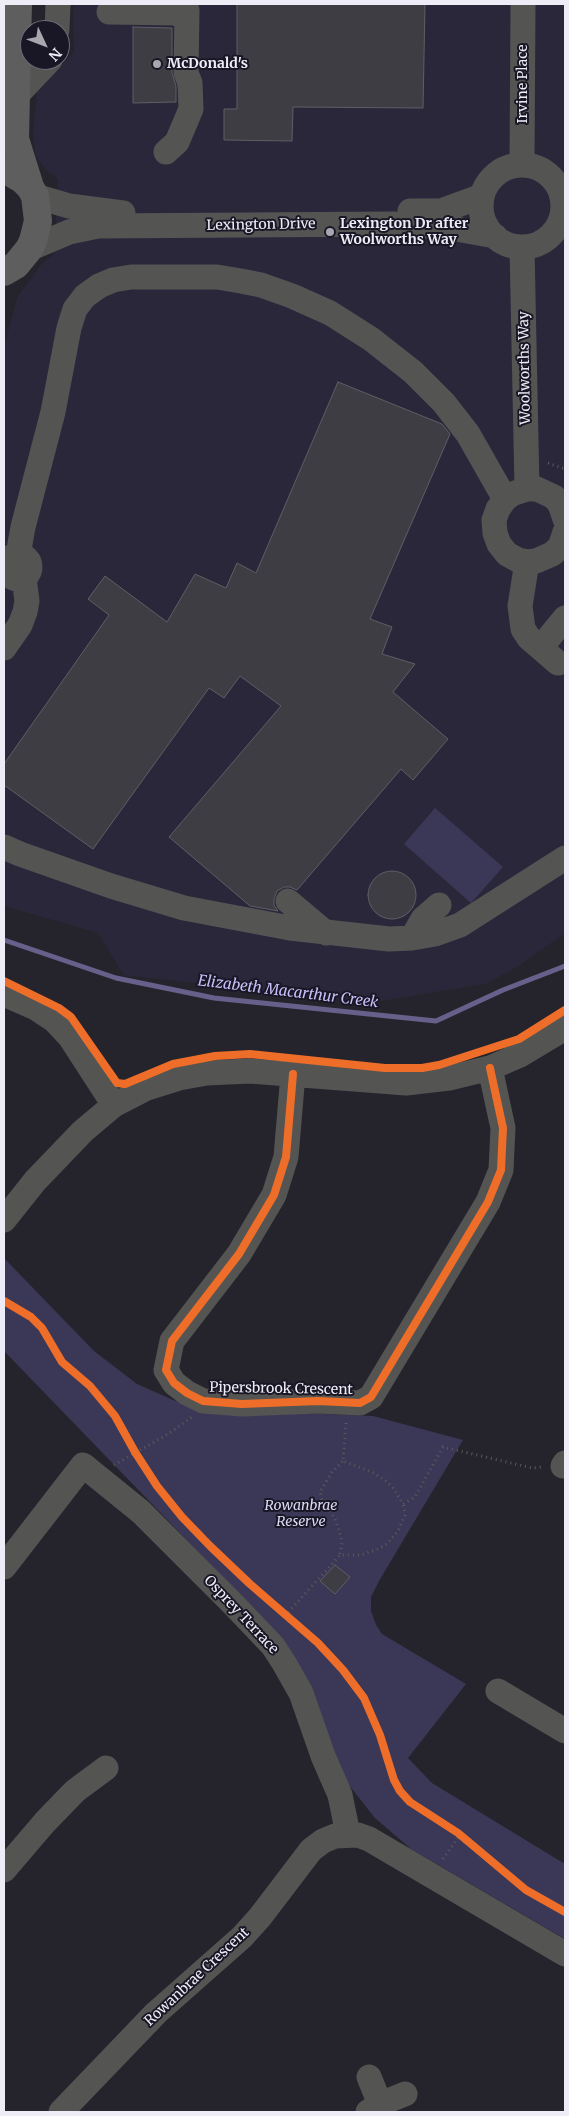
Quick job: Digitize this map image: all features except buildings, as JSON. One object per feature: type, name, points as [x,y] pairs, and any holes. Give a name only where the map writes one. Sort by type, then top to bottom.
[{"type":"main road","points":[[13,268],[38,221],[32,191],[14,139],[18,4]]},
{"type":"main road","points":[[4,169],[23,180],[32,191]]},
{"type":"street","points":[[58,4],[58,20]]},
{"type":"street","name":"Irvine Place","points":[[522,164],[523,4]]},
{"type":"street","points":[[109,12],[185,12],[186,73],[190,83],[191,109],[177,142],[166,152]]},
{"type":"street","points":[[16,96],[41,70]]},
{"type":"street","points":[[522,164],[544,171],[555,181],[563,194],[563,210],[557,228],[542,242],[522,247],[503,243],[488,230],[483,222],[482,196],[489,181],[502,170],[512,165],[522,164]]},
{"type":"street","name":"Lexington Drive","points":[[32,191],[69,206],[129,214],[441,211],[482,196]]},
{"type":"street","name":"Lexington Drive","points":[[13,268],[68,232],[98,226],[393,224],[444,227],[495,236]]},
{"type":"street","name":"Woolworths Way","points":[[522,247],[527,489]]},
{"type":"street","points":[[4,648],[20,625],[25,612],[27,601],[13,566],[53,412],[69,328],[75,310],[85,296],[99,286],[113,280],[131,277],[217,277],[261,285],[330,313],[370,338],[392,355],[444,402],[468,434],[505,499]]},
{"type":"street","points":[[563,543],[543,559],[527,562],[518,560],[507,554],[499,544],[494,533],[494,520],[498,509],[505,499],[512,494],[527,489],[546,492],[564,508]]},
{"type":"street","points":[[527,562],[520,617],[522,629],[538,639],[558,663]]},
{"type":"street","points":[[538,639],[565,618]]},
{"type":"street","points":[[4,847],[102,883],[184,908],[275,926],[389,939],[435,934],[460,925],[565,858]]},
{"type":"street","points":[[288,900],[326,932]]},
{"type":"street","points":[[412,938],[423,919],[439,905]]},
{"type":"street","points":[[4,994],[36,1008],[54,1020],[70,1037],[114,1105]]},
{"type":"street","points":[[4,1220],[35,1181],[76,1138],[114,1105],[155,1086],[179,1078],[207,1073],[250,1071],[406,1083],[449,1078],[490,1068],[520,1055],[565,1028]]},
{"type":"street","name":"Pipersbrook Crescent","points":[[293,1074],[286,1157],[274,1195],[239,1254],[172,1341],[166,1370],[174,1383],[180,1388],[204,1401],[242,1404],[360,1403],[371,1397],[488,1202],[501,1170],[503,1128],[490,1068]]},
{"type":"street","points":[[4,1567],[89,1470]]},
{"type":"street","name":"Osprey Terrace","points":[[89,1470],[141,1512],[273,1646],[301,1693],[323,1756],[340,1795],[348,1834]]},
{"type":"street","points":[[498,1691],[565,1731]]},
{"type":"street","points":[[4,1870],[45,1822],[75,1791],[106,1768]]},
{"type":"street","points":[[348,1834],[369,1839],[565,1954]]},
{"type":"street","name":"Rowanbrae Crescent","points":[[61,2112],[156,2013],[242,1937],[312,1850],[323,1841],[335,1836],[348,1834]]},
{"type":"street","points":[[369,2077],[374,2108],[405,2094]]},
{"type":"path","points":[[548,463],[565,469]]},
{"type":"path","points":[[89,1470],[135,1452],[168,1434],[196,1414],[204,1401]]},
{"type":"path","points":[[285,1616],[340,1555],[342,1543],[334,1517],[322,1502],[320,1492],[332,1472],[343,1461],[346,1428],[345,1402]]},
{"type":"path","points":[[403,1504],[415,1497],[443,1447],[532,1468],[564,1465]]},
{"type":"path","points":[[340,1555],[361,1555],[387,1544],[398,1532],[405,1515],[403,1504],[394,1489],[385,1480],[372,1472],[343,1461]]},
{"type":"path","points":[[432,1876],[463,1838],[450,1828]]},
{"type":"shaded area","points":[[73,4],[565,4],[565,933],[520,965],[488,983],[368,1003],[124,975],[98,933],[4,906],[4,346],[18,296],[41,265],[54,254],[58,179],[47,171],[36,157],[33,135],[37,90],[56,70],[70,70],[70,56],[74,52]]},
{"type":"green space","points":[[435,808],[503,867],[471,903],[404,844]]},
{"type":"green space","name":"Rowanbrae Reserve","points":[[4,1258],[94,1351],[137,1384],[173,1400],[223,1415],[299,1413],[373,1416],[463,1440],[379,1581],[371,1597],[371,1611],[376,1625],[382,1634],[466,1684],[408,1758],[432,1783],[565,1864],[565,1939],[411,1849],[375,1818],[348,1784],[240,1595],[4,1351]]},
{"type":"waterway","name":"Elizabeth Macarthur Creek","points":[[4,940],[116,978],[214,998],[436,1021],[503,990],[565,966]]},
{"type":"cycle path","points":[[4,981],[59,1008],[71,1017],[117,1083],[125,1084],[173,1064],[215,1056],[250,1054],[385,1068],[422,1068],[439,1065],[519,1039],[565,1010]]},
{"type":"cycle path","points":[[293,1074],[286,1157],[274,1195],[239,1254],[172,1341],[166,1370],[174,1383],[187,1393],[203,1401],[242,1404],[318,1401],[360,1403],[371,1397],[488,1202],[501,1170],[503,1128],[490,1068]]},
{"type":"cycle path","points":[[4,1301],[31,1317],[42,1328],[62,1362],[90,1386],[115,1416],[157,1486],[182,1517],[250,1584],[318,1643],[343,1670],[364,1698],[380,1735],[394,1780],[400,1791],[410,1802],[458,1833],[526,1890],[565,1912]]},
{"type":"place","name":"McDonald's","points":[[157,64]]},
{"type":"place","name":"Lexington Dr after Woolworths Way","points":[[330,232]]}]
